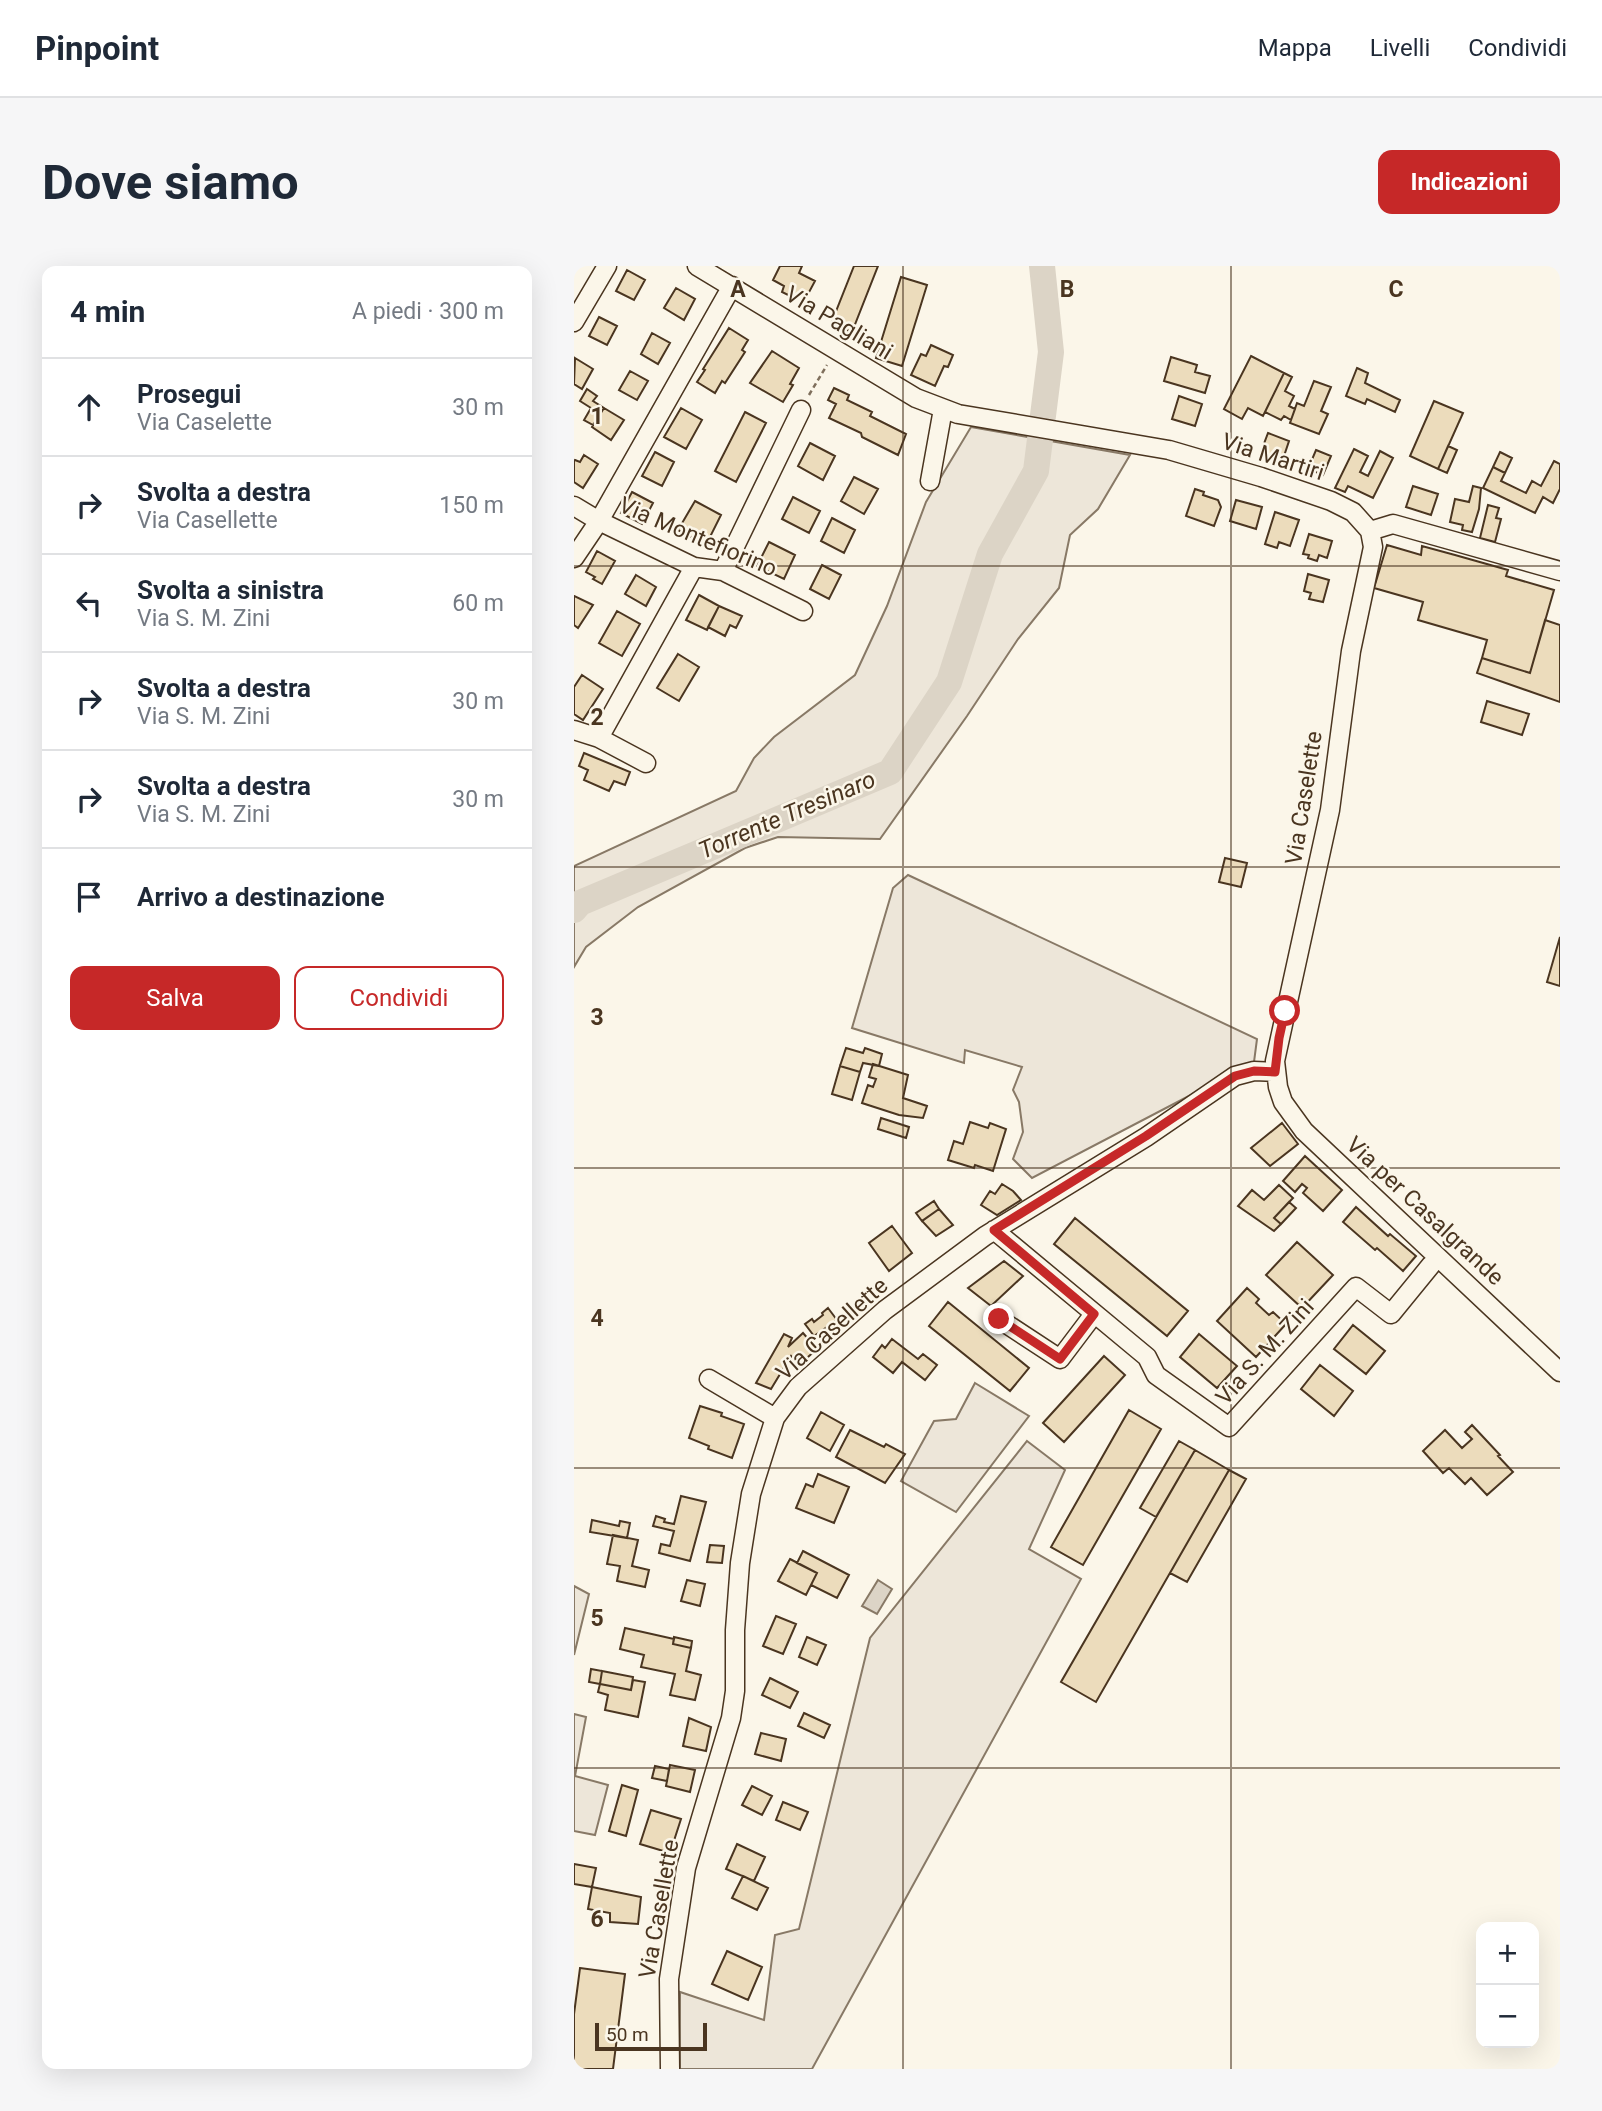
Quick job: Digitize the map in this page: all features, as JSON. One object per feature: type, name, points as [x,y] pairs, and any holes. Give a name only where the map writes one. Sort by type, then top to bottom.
[{"type":"street","points":[[574,322],[607,266]]},
{"type":"street","name":"Via Pagliani","points":[[697,266],[916,398],[951,412]]},
{"type":"street","points":[[574,558],[599,521],[732,286]]},
{"type":"street","points":[[723,571],[801,410]]},
{"type":"street","points":[[930,481],[951,412]]},
{"type":"street","name":"Via Martiri","points":[[951,412],[1169,450],[1261,477],[1331,502],[1353,512],[1370,531]]},
{"type":"street","name":"Via Montefiorino","points":[[574,506],[599,521],[694,566],[723,571],[803,611]]},
{"type":"street","points":[[1370,531],[1393,524],[1560,571]]},
{"type":"street","name":"Via Caselette","points":[[1275,1072],[1279,1038],[1304,936],[1330,810],[1351,651],[1373,547],[1370,531]]},
{"type":"street","points":[[599,738],[694,566]]},
{"type":"street","points":[[574,730],[599,738],[646,763]]},
{"type":"street","name":"Via Casellette","points":[[670,2069],[669,1979],[686,1868],[731,1718],[735,1691],[735,1630],[740,1563],[751,1494],[775,1418],[798,1387],[885,1310],[994,1230],[1146,1136],[1235,1076],[1254,1071],[1275,1072]]},
{"type":"street","name":"Via per Casalgrande","points":[[1275,1072],[1283,1102],[1304,1131],[1560,1372]]},
{"type":"street","name":"Via S. M. Zini","points":[[994,1230],[1147,1357],[1156,1375],[1229,1427],[1356,1287],[1391,1314],[1431,1265]]},
{"type":"street","points":[[999,1319],[1060,1359],[1094,1314]]},
{"type":"street","points":[[709,1379],[775,1418]]},
{"type":"path","points":[[801,410],[835,349]]},
{"type":"shaded area","points":[[971,427],[1130,455],[1098,509],[1070,535],[1059,588],[1018,639],[880,839],[778,837],[745,848],[638,907],[586,947],[574,967],[574,866],[736,791],[754,758],[774,737],[855,675],[887,606],[926,502]]},
{"type":"shaded area","points":[[908,875],[1257,1039],[1254,1062],[1032,1178],[1013,1159],[1023,1132],[1019,1102],[1013,1090],[1022,1067],[965,1050],[964,1063],[852,1028],[893,888]]},
{"type":"shaded area","points":[[975,1383],[1029,1416],[956,1512],[901,1481],[934,1421],[956,1419]]},
{"type":"shaded area","points":[[1027,1441],[1065,1470],[1029,1549],[1081,1579],[812,2069],[680,2069],[680,1992],[764,2020],[775,1935],[799,1929],[870,1638]]},
{"type":"shaded area","points":[[878,1580],[892,1589],[877,1614],[862,1606]]},
{"type":"shaded area","points":[[574,1586],[589,1594],[574,1655]]},
{"type":"shaded area","points":[[574,1714],[586,1717],[575,1776],[608,1785],[595,1835],[574,1831]]},
{"type":"building","points":[[780,266],[802,266],[799,273],[815,281],[807,296],[799,292],[796,299],[782,292],[784,286],[773,280]]},
{"type":"building","points":[[854,266],[878,266],[852,332],[831,324]]},
{"type":"building","points":[[627,270],[645,280],[634,300],[616,291]]},
{"type":"building","points":[[901,277],[927,285],[902,366],[876,358]]},
{"type":"building","points":[[676,288],[695,299],[684,320],[664,308]]},
{"type":"building","points":[[599,317],[617,326],[607,345],[589,336]]},
{"type":"building","points":[[729,328],[748,340],[742,350],[745,352],[725,383],[722,381],[715,393],[697,382]]},
{"type":"building","points":[[652,333],[670,343],[658,364],[641,354]]},
{"type":"building","points":[[931,345],[953,355],[948,367],[944,366],[935,386],[911,375],[921,354],[926,356]]},
{"type":"building","points":[[772,351],[799,368],[783,402],[750,383]]},
{"type":"building","points":[[1251,356],[1284,373],[1263,416],[1248,408],[1242,419],[1224,409]]},
{"type":"building","points":[[1171,357],[1197,365],[1195,372],[1210,376],[1205,393],[1164,381]]},
{"type":"building","points":[[575,358],[593,369],[582,389],[574,384]]},
{"type":"building","points":[[1357,368],[1368,373],[1365,383],[1400,400],[1395,412],[1367,399],[1365,404],[1346,396]]},
{"type":"building","points":[[630,371],[648,381],[637,400],[619,390]]},
{"type":"building","points":[[1284,373],[1292,377],[1285,391],[1294,396],[1289,406],[1295,409],[1291,420],[1284,416],[1281,420],[1265,412]]},
{"type":"building","points":[[1314,381],[1331,387],[1321,411],[1328,414],[1319,434],[1290,423],[1297,403],[1304,406]]},
{"type":"building","points":[[834,388],[849,395],[847,400],[872,412],[870,416],[906,434],[898,455],[829,418],[836,404],[828,400]]},
{"type":"building","points":[[587,389],[597,396],[593,401],[604,408],[593,425],[584,420],[591,408],[580,401]]},
{"type":"building","points":[[1179,396],[1202,404],[1195,426],[1172,419]]},
{"type":"building","points":[[1434,401],[1463,413],[1438,469],[1410,456]]},
{"type":"building","points":[[604,408],[624,420],[611,440],[592,427]]},
{"type":"building","points":[[681,408],[702,420],[686,449],[664,437]]},
{"type":"building","points":[[745,412],[766,423],[736,482],[715,471]]},
{"type":"building","points":[[1268,433],[1289,441],[1281,465],[1259,457]]},
{"type":"building","points":[[810,443],[835,456],[823,480],[798,466]]},
{"type":"building","points":[[1448,446],[1457,450],[1447,473],[1438,469]]},
{"type":"building","points":[[1354,449],[1368,456],[1360,472],[1368,476],[1380,451],[1393,458],[1373,498],[1348,486],[1345,492],[1335,488]]},
{"type":"building","points":[[1316,450],[1331,456],[1323,475],[1308,469]]},
{"type":"building","points":[[655,452],[674,462],[662,486],[642,476]]},
{"type":"building","points":[[1500,452],[1512,458],[1505,473],[1493,467]]},
{"type":"building","points":[[584,455],[598,464],[583,488],[574,482],[574,461],[580,462]]},
{"type":"building","points":[[1554,461],[1560,464],[1560,489],[1553,503],[1543,497],[1535,513],[1483,488],[1493,467],[1505,473],[1501,481],[1526,493],[1532,481],[1541,486]]},
{"type":"building","points":[[854,477],[878,489],[864,514],[841,501]]},
{"type":"building","points":[[1413,486],[1438,494],[1431,515],[1406,507]]},
{"type":"building","points":[[1473,486],[1481,488],[1479,509],[1472,532],[1462,530],[1463,525],[1450,522],[1455,499],[1469,502]]},
{"type":"building","points":[[1195,489],[1218,500],[1221,507],[1214,526],[1186,516]]},
{"type":"building","points":[[632,492],[653,503],[642,524],[621,513]]},
{"type":"building","points":[[793,497],[820,511],[809,533],[782,519]]},
{"type":"building","points":[[1236,500],[1262,507],[1256,529],[1230,521]]},
{"type":"building","points":[[695,501],[721,515],[706,545],[678,530]]},
{"type":"building","points":[[1488,505],[1499,508],[1496,518],[1501,519],[1495,542],[1480,538]]},
{"type":"building","points":[[1275,512],[1299,520],[1290,546],[1279,542],[1277,548],[1265,544]]},
{"type":"building","points":[[832,518],[855,530],[844,553],[821,541]]},
{"type":"building","points":[[1309,534],[1332,541],[1327,558],[1319,555],[1317,561],[1303,554]]},
{"type":"building","points":[[769,542],[795,555],[784,579],[757,566]]},
{"type":"building","points":[[1387,545],[1421,555],[1422,546],[1508,570],[1506,576],[1554,590],[1530,673],[1482,658],[1487,640],[1418,620],[1423,602],[1374,588]]},
{"type":"building","points":[[597,551],[615,561],[602,584],[586,572]]},
{"type":"building","points":[[822,565],[841,575],[829,599],[810,589]]},
{"type":"building","points":[[1308,574],[1329,580],[1323,602],[1309,599],[1311,593],[1304,591]]},
{"type":"building","points":[[636,575],[656,587],[646,606],[625,594]]},
{"type":"building","points":[[699,595],[719,606],[707,630],[686,620]]},
{"type":"building","points":[[574,596],[593,605],[578,628],[574,625]]},
{"type":"building","points":[[719,606],[742,616],[736,628],[730,625],[725,636],[708,627]]},
{"type":"building","points":[[617,611],[640,624],[622,656],[599,643]]},
{"type":"building","points":[[1545,620],[1560,625],[1560,702],[1477,673],[1482,658],[1530,673]]},
{"type":"building","points":[[678,654],[699,667],[679,701],[657,688]]},
{"type":"building","points":[[582,675],[603,689],[583,720],[574,714],[574,687]]},
{"type":"building","points":[[1487,701],[1529,714],[1522,735],[1481,722]]},
{"type":"building","points":[[584,753],[630,772],[625,785],[614,781],[609,791],[584,780],[588,770],[579,766]]},
{"type":"building","points":[[1225,858],[1247,863],[1241,887],[1219,882]]},
{"type":"building","points":[[1560,937],[1560,986],[1547,982]]},
{"type":"building","points":[[846,1048],[863,1053],[865,1048],[882,1054],[879,1066],[863,1063],[860,1072],[840,1066]]},
{"type":"building","points":[[873,1064],[908,1075],[903,1098],[927,1106],[923,1118],[899,1115],[862,1103],[868,1085],[873,1087],[876,1079],[869,1077]]},
{"type":"building","points":[[840,1066],[860,1072],[852,1100],[832,1094]]},
{"type":"building","points":[[881,1118],[909,1127],[906,1138],[878,1129]]},
{"type":"building","points":[[970,1122],[988,1128],[990,1123],[1006,1129],[993,1171],[948,1160],[954,1141],[963,1144]]},
{"type":"building","points":[[1282,1123],[1298,1144],[1270,1166],[1251,1148]]},
{"type":"building","points":[[1305,1156],[1342,1190],[1323,1211],[1303,1193],[1307,1188],[1302,1184],[1295,1192],[1283,1181]]},
{"type":"building","points":[[1002,1184],[1021,1200],[997,1215],[981,1205],[990,1191],[995,1194]]},
{"type":"building","points":[[1279,1185],[1293,1198],[1274,1218],[1281,1224],[1274,1231],[1238,1206],[1252,1190],[1264,1200]]},
{"type":"building","points":[[934,1201],[939,1209],[922,1221],[916,1213]]},
{"type":"building","points":[[1289,1202],[1296,1208],[1281,1224],[1274,1218]]},
{"type":"building","points":[[1356,1207],[1388,1236],[1390,1234],[1416,1256],[1403,1271],[1343,1222]]},
{"type":"building","points":[[939,1209],[953,1225],[936,1236],[922,1221]]},
{"type":"building","points":[[1075,1218],[1188,1311],[1167,1336],[1054,1244]]},
{"type":"building","points":[[892,1226],[912,1253],[889,1271],[869,1243]]},
{"type":"building","points":[[1297,1242],[1333,1275],[1302,1308],[1266,1275]]},
{"type":"building","points":[[1004,1261],[1023,1276],[991,1306],[968,1288]]},
{"type":"building","points":[[1247,1288],[1259,1299],[1256,1303],[1269,1315],[1273,1312],[1286,1324],[1256,1357],[1217,1321]]},
{"type":"building","points":[[948,1302],[1029,1368],[1010,1391],[929,1326]]},
{"type":"building","points":[[828,1308],[837,1320],[814,1336],[805,1324],[812,1319],[814,1322]]},
{"type":"building","points":[[1353,1325],[1385,1351],[1366,1374],[1334,1349]]},
{"type":"building","points":[[803,1333],[817,1349],[799,1365],[791,1356],[771,1389],[756,1383],[784,1334],[792,1338],[788,1347]]},
{"type":"building","points":[[1199,1334],[1237,1366],[1217,1388],[1180,1357]]},
{"type":"building","points":[[892,1339],[918,1359],[923,1354],[937,1365],[925,1380],[902,1362],[893,1373],[873,1357],[882,1345],[885,1348]]},
{"type":"building","points":[[1104,1356],[1125,1375],[1064,1442],[1043,1423]]},
{"type":"building","points":[[1320,1365],[1353,1391],[1334,1416],[1301,1389]]},
{"type":"building","points":[[700,1406],[744,1424],[732,1458],[689,1438]]},
{"type":"building","points":[[1129,1410],[1161,1429],[1083,1565],[1051,1547]]},
{"type":"building","points":[[821,1412],[844,1425],[830,1451],[807,1438]]},
{"type":"building","points":[[1472,1425],[1513,1472],[1487,1495],[1471,1478],[1465,1484],[1449,1468],[1443,1473],[1423,1451],[1445,1430],[1462,1448],[1472,1439],[1465,1432]]},
{"type":"building","points":[[850,1430],[905,1454],[885,1483],[836,1457]]},
{"type":"building","points":[[1179,1441],[1195,1450],[1156,1517],[1140,1508]]},
{"type":"building","points":[[1195,1450],[1229,1470],[1096,1702],[1061,1682]]},
{"type":"building","points":[[1229,1470],[1246,1479],[1187,1582],[1170,1573]]},
{"type":"building","points":[[818,1474],[849,1487],[834,1523],[796,1508],[806,1484],[813,1487]]},
{"type":"building","points":[[681,1496],[706,1502],[690,1561],[659,1553],[661,1544],[670,1546],[674,1531],[653,1526],[656,1516],[665,1519],[664,1522],[674,1524]]},
{"type":"building","points":[[592,1520],[619,1526],[620,1521],[630,1523],[627,1538],[590,1532]]},
{"type":"building","points":[[613,1535],[638,1540],[632,1566],[649,1570],[645,1587],[617,1581],[620,1566],[607,1564]]},
{"type":"building","points":[[710,1545],[724,1546],[722,1563],[707,1562]]},
{"type":"building","points":[[803,1551],[849,1575],[837,1598],[811,1585],[817,1573],[797,1563]]},
{"type":"building","points":[[790,1559],[817,1573],[806,1595],[778,1581]]},
{"type":"building","points":[[687,1580],[705,1584],[700,1606],[681,1601]]},
{"type":"building","points":[[776,1616],[796,1624],[783,1654],[763,1646]]},
{"type":"building","points":[[625,1628],[674,1639],[673,1644],[691,1648],[686,1671],[701,1675],[695,1700],[670,1695],[675,1674],[641,1667],[644,1655],[620,1649]]},
{"type":"building","points":[[674,1637],[692,1641],[691,1648],[673,1644]]},
{"type":"building","points":[[807,1637],[826,1645],[817,1665],[799,1657]]},
{"type":"building","points":[[591,1669],[602,1671],[600,1684],[589,1682]]},
{"type":"building","points":[[602,1671],[633,1677],[631,1690],[600,1684]]},
{"type":"building","points":[[770,1678],[798,1692],[790,1708],[762,1695]]},
{"type":"building","points":[[633,1680],[645,1682],[638,1717],[605,1710],[608,1695],[598,1692],[600,1684],[631,1690]]},
{"type":"building","points":[[804,1713],[830,1725],[824,1738],[798,1726]]},
{"type":"building","points":[[689,1718],[711,1727],[706,1751],[683,1746]]},
{"type":"building","points":[[761,1733],[786,1739],[781,1761],[755,1754]]},
{"type":"building","points":[[670,1765],[695,1770],[690,1792],[666,1786]]},
{"type":"building","points":[[655,1766],[669,1769],[667,1781],[652,1778]]},
{"type":"building","points":[[622,1785],[638,1790],[626,1836],[609,1831]]},
{"type":"building","points":[[752,1786],[772,1796],[762,1815],[742,1805]]},
{"type":"building","points":[[783,1802],[808,1812],[800,1830],[776,1820]]},
{"type":"building","points":[[651,1810],[681,1819],[670,1853],[640,1844]]},
{"type":"building","points":[[737,1844],[765,1857],[754,1881],[726,1869]]},
{"type":"building","points":[[574,1864],[596,1868],[592,1887],[574,1884]]},
{"type":"building","points":[[743,1876],[768,1888],[757,1910],[732,1898]]},
{"type":"building","points":[[592,1887],[641,1897],[638,1924],[610,1922],[610,1913],[588,1909]]},
{"type":"building","points":[[727,1951],[762,1967],[748,2000],[712,1984]]},
{"type":"building","points":[[580,1968],[625,1974],[613,2069],[574,2069],[574,2014]]},
{"type":"waterway","name":"Torrente Tresinaro","points":[[574,910],[580,903],[890,772],[949,682],[990,554],[1036,471],[1051,352],[1042,266]]},
{"type":"route","points":[[999,1319],[1060,1359],[1094,1314],[994,1230],[1146,1136],[1235,1076],[1254,1071],[1275,1072],[1285,1011]]}]
